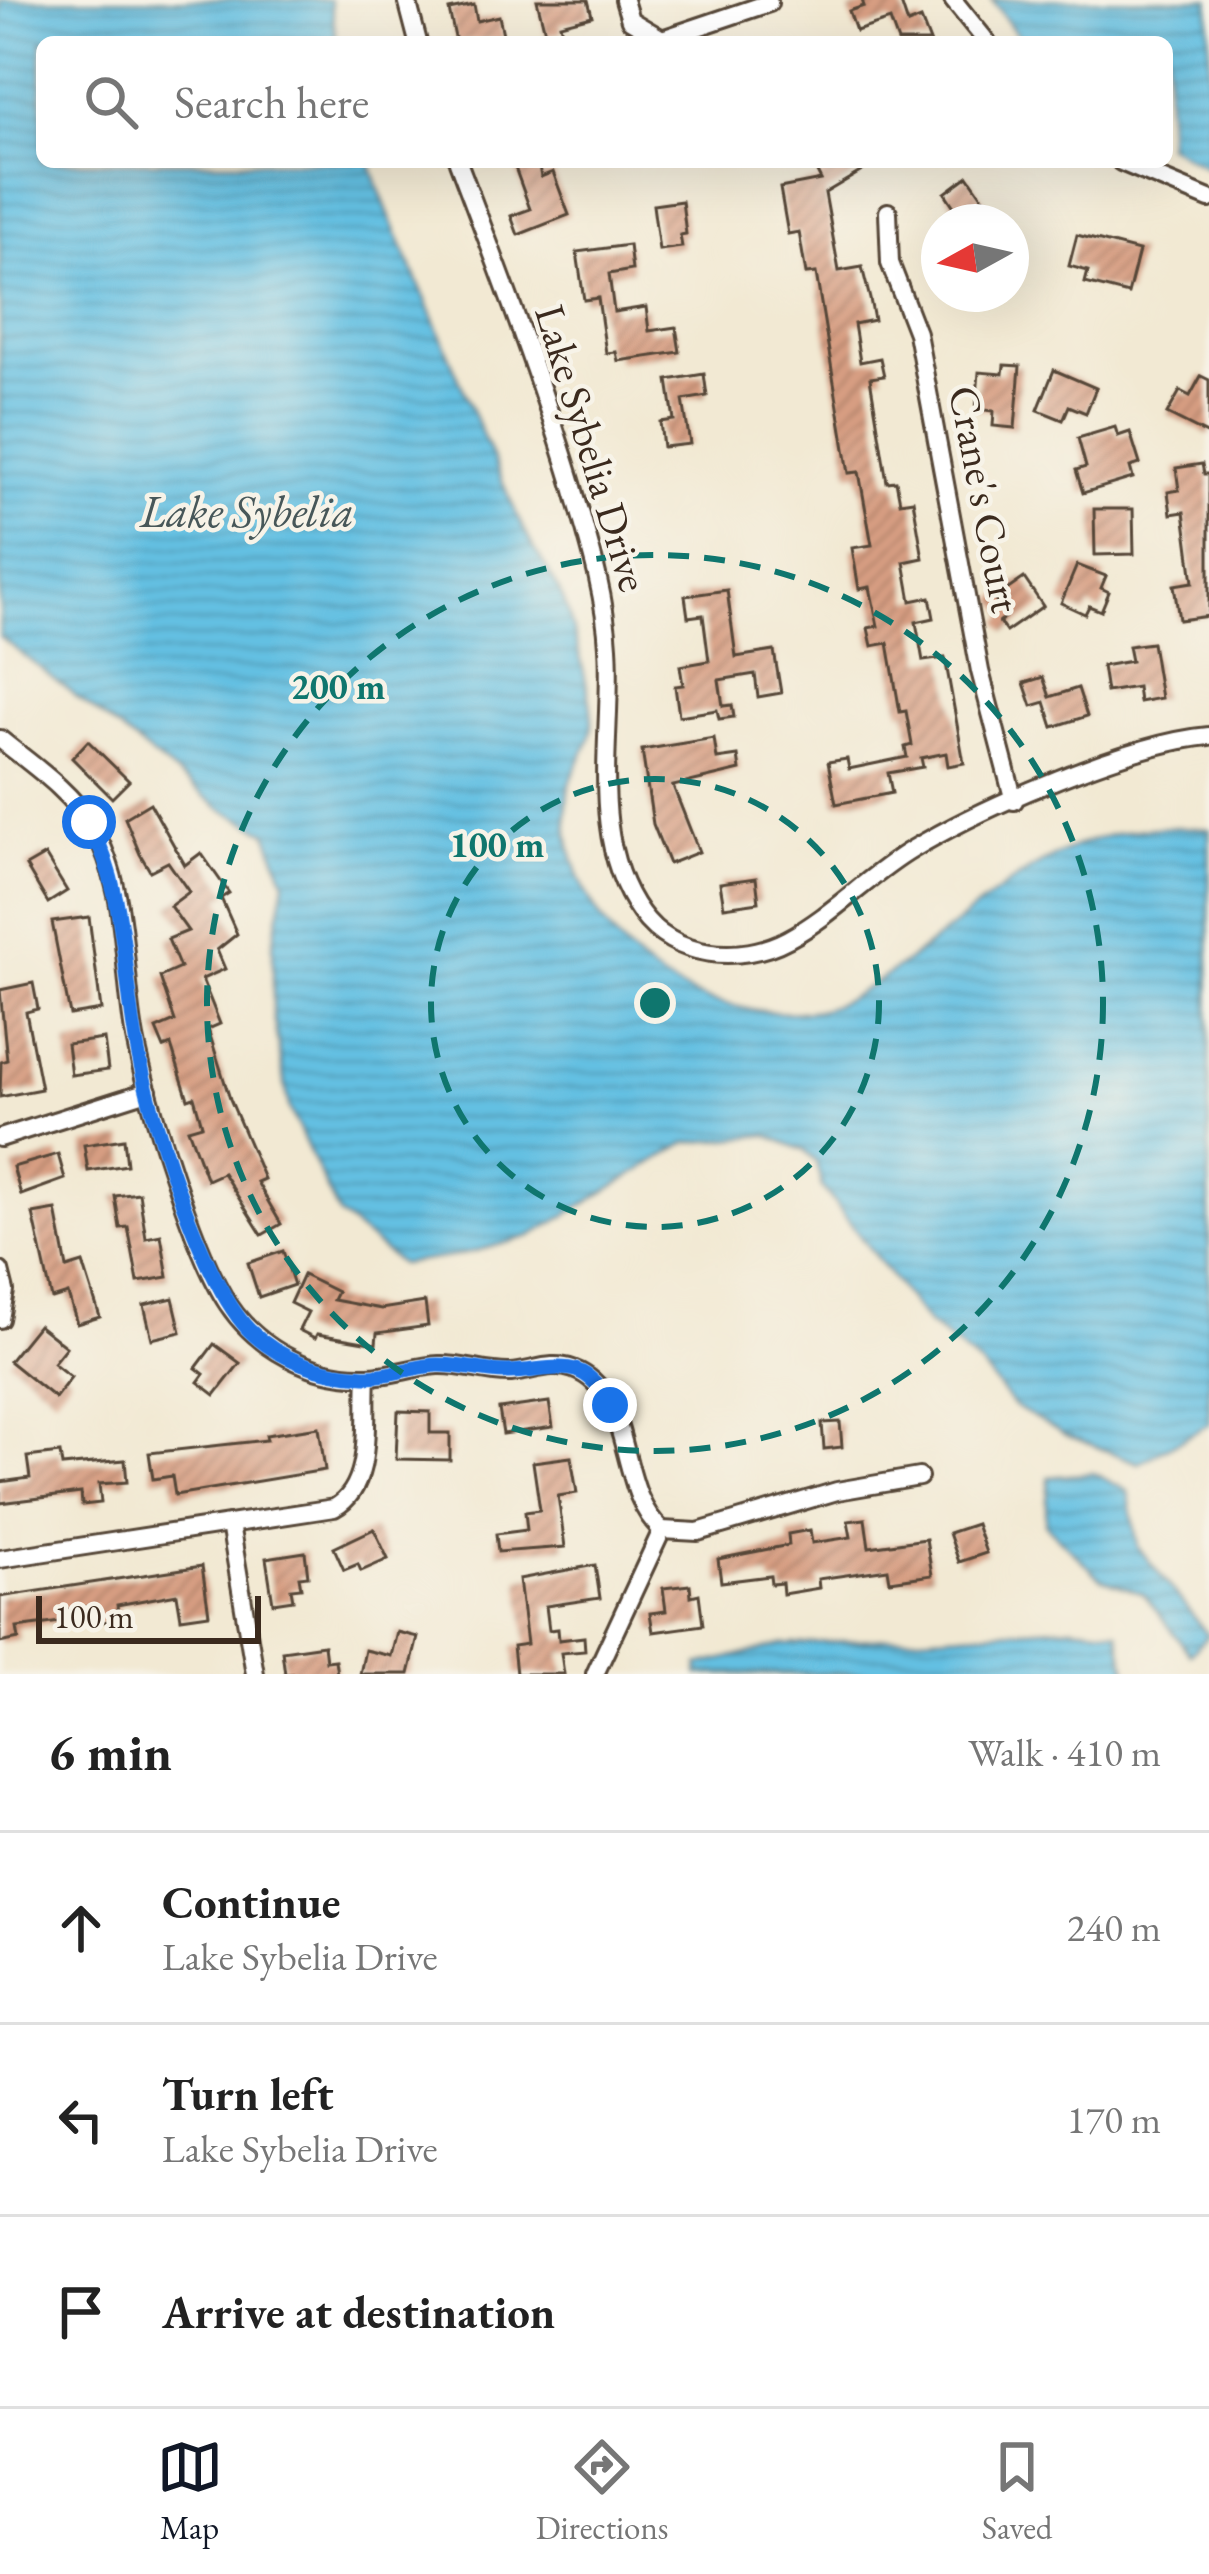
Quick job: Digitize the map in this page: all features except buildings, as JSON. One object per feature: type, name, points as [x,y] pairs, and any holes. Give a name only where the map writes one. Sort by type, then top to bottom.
[{"type":"street","points":[[407,0],[416,36]]},
{"type":"street","points":[[624,0],[631,20],[657,36]]},
{"type":"street","points":[[953,0],[982,36]]},
{"type":"street","points":[[671,36],[769,4]]},
{"type":"street","name":"Lake Sybelia Drive","points":[[460,168],[542,384],[599,577],[608,645],[607,817],[613,852],[640,912],[674,945],[745,953],[787,940],[914,848],[1119,759],[1209,736]]},
{"type":"street","points":[[1135,168],[1209,199]]},
{"type":"street","name":"Crane's Court","points":[[888,212],[890,263],[917,333],[980,670],[1014,802]]},
{"type":"street","points":[[0,739],[65,794],[89,822],[105,852],[116,886],[135,1039],[148,1091],[208,1263],[227,1303],[281,1356],[367,1376],[432,1365],[512,1372],[548,1365],[588,1376],[610,1405],[639,1500],[662,1530],[698,1532],[837,1491],[919,1477]]},
{"type":"street","points":[[0,1138],[148,1091]]},
{"type":"street","points":[[0,1271],[5,1291],[0,1319]]},
{"type":"street","points":[[0,1559],[334,1508],[351,1498],[361,1481],[367,1376]]},
{"type":"street","points":[[230,1525],[255,1674]]},
{"type":"street","points":[[595,1674],[662,1530]]},
{"type":"water","name":"Lake Sybelia","points":[[0,0],[330,0],[336,36],[36,36],[36,168],[372,168],[508,495],[567,610],[592,713],[588,742],[568,792],[573,860],[585,891],[625,948],[679,988],[741,1008],[794,1012],[828,1007],[890,973],[1052,858],[1097,839],[1149,828],[1209,829],[1209,1424],[1139,1463],[1065,1435],[1014,1406],[981,1366],[927,1323],[822,1187],[816,1162],[803,1150],[767,1135],[686,1143],[531,1236],[457,1256],[400,1264],[339,1215],[289,1107],[273,1016],[273,944],[285,882],[267,832],[220,808],[0,637]]},
{"type":"water","points":[[992,0],[1209,0],[1209,169],[1173,148],[1173,36],[1018,36]]},
{"type":"water","points":[[1093,1473],[1128,1491],[1138,1547],[1208,1635],[1190,1654],[1144,1594],[1101,1579],[1045,1524],[1049,1477]]},
{"type":"water","points":[[1073,1626],[1118,1631],[1128,1674],[698,1674],[699,1665],[782,1645]]},
{"type":"route","points":[[89,822],[116,886],[135,1039],[148,1091],[208,1263],[227,1303],[250,1331],[281,1356],[332,1372],[367,1376],[432,1365],[512,1372],[548,1365],[568,1367],[588,1376],[610,1405]]}]
